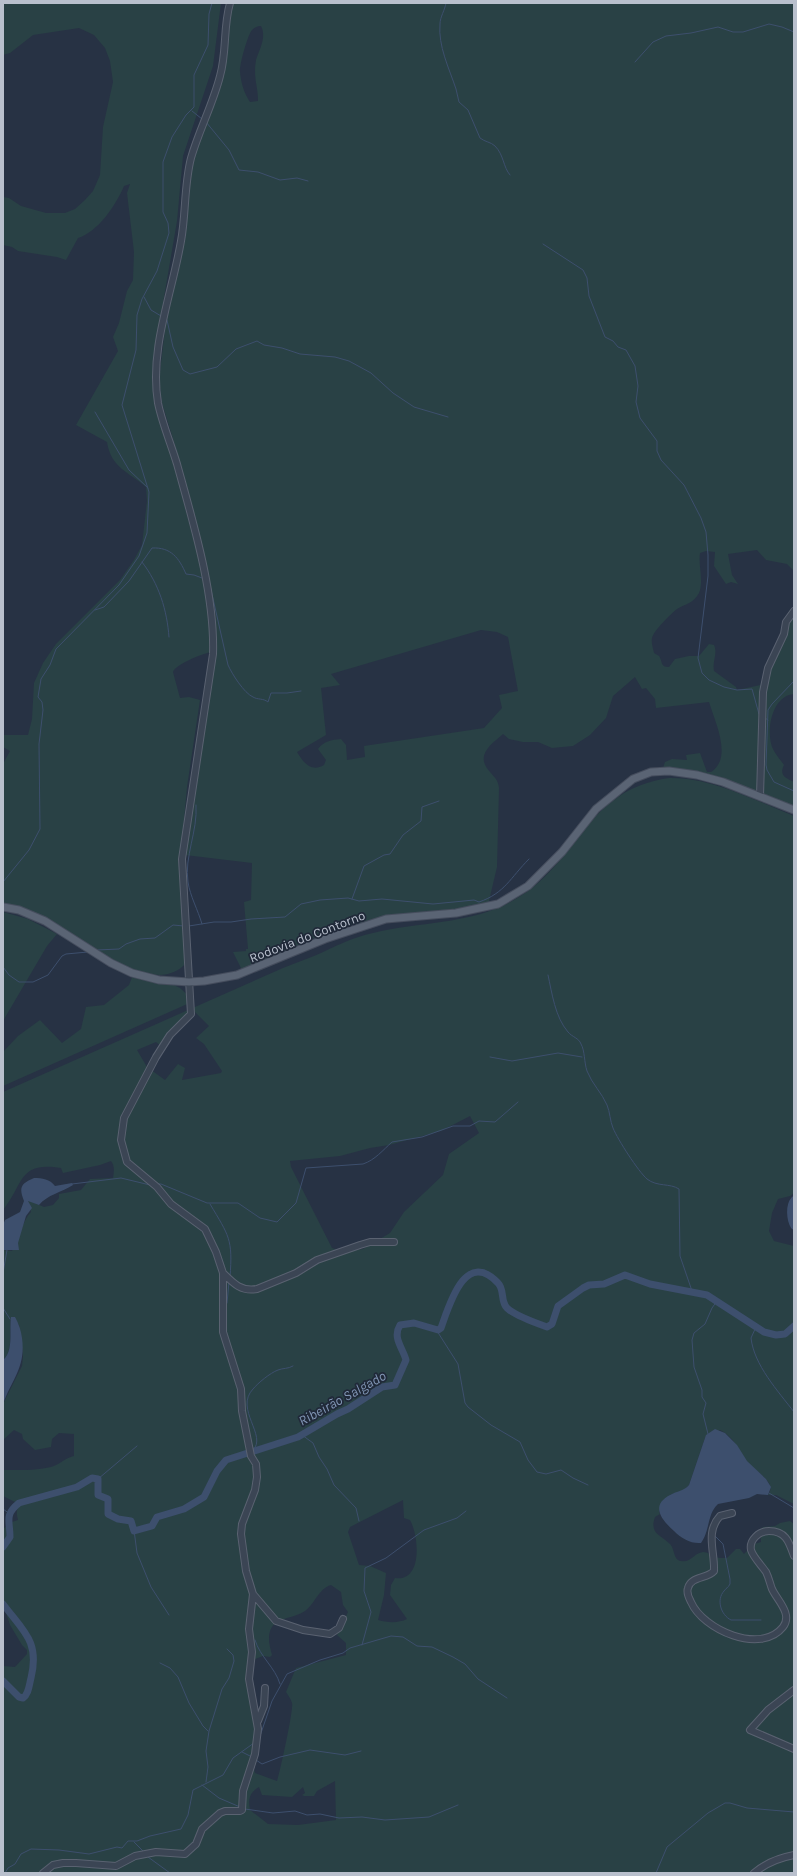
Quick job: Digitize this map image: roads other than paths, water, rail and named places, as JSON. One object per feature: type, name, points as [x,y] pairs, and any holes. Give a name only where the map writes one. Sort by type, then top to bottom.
[{"type":"main road","name":"Rodovia do Contorno","points":[[3,907],[19,910],[45,921],[111,963],[132,973],[159,980],[188,982],[237,975],[325,939],[386,919],[456,913],[498,904],[528,886],[562,852],[596,809],[633,779],[651,772],[669,771],[697,775],[723,782],[794,810]]},
{"type":"street","points":[[230,3],[220,76],[203,120],[191,160],[181,242],[167,301],[155,374],[158,404],[177,464],[203,564],[214,632],[213,654],[182,859],[188,982],[192,1007],[191,1014],[170,1035],[156,1057],[124,1118],[121,1140],[124,1157],[130,1165],[157,1188],[171,1204],[205,1230],[216,1252],[223,1273],[223,1332],[240,1389],[242,1411],[251,1456],[256,1464],[257,1476],[255,1490],[242,1524],[241,1538],[246,1571],[253,1594],[273,1619],[303,1630],[330,1634],[339,1628],[343,1618]]},
{"type":"street","points":[[760,796],[763,692],[768,668],[784,634],[786,622],[791,613],[794,611]]},
{"type":"street","points":[[223,1273],[240,1288],[251,1290],[257,1289],[296,1273],[317,1260],[360,1245],[370,1242],[394,1242]]},
{"type":"street","points":[[732,1513],[720,1516],[713,1527],[711,1547],[714,1571],[710,1575],[695,1579],[690,1583],[688,1588],[688,1594],[693,1608],[707,1623],[729,1634],[756,1639],[770,1637],[781,1630],[785,1625],[785,1611],[780,1600],[773,1591],[766,1572],[751,1552],[751,1544],[757,1535],[766,1531],[776,1531],[783,1534],[789,1541],[794,1556]]},
{"type":"street","points":[[253,1594],[249,1629],[252,1652],[249,1679],[258,1721]]},
{"type":"street","points":[[43,1873],[53,1865],[63,1863],[116,1866],[135,1856],[156,1852],[188,1853],[196,1844],[202,1829],[220,1813],[225,1811],[242,1810],[243,1791],[255,1754],[258,1721],[264,1706],[265,1688]]},
{"type":"street","points":[[794,1690],[768,1710],[750,1730],[794,1749]]},
{"type":"street","points":[[754,1873],[767,1863],[783,1857],[794,1855]]},
{"type":"water","points":[[34,1178],[46,1179],[55,1186],[72,1183],[73,1185],[50,1196],[39,1205],[28,1201],[32,1208],[26,1216],[18,1243],[19,1250],[3,1250],[3,1225],[5,1220],[20,1212],[24,1201],[21,1193],[23,1184]]},
{"type":"water","points":[[11,1317],[15,1317],[18,1322],[23,1348],[20,1365],[3,1404],[3,1360],[9,1351],[10,1346]]},
{"type":"water","points":[[715,1429],[725,1433],[737,1445],[747,1461],[766,1479],[771,1487],[768,1495],[757,1494],[749,1498],[718,1504],[714,1508],[706,1533],[701,1543],[694,1543],[677,1534],[662,1518],[659,1509],[660,1504],[664,1499],[685,1489],[689,1485],[706,1435]]},
{"type":"waterway","points":[[3,882],[29,850],[40,829],[39,744],[43,710],[42,702],[38,697],[41,679],[50,665],[56,649],[119,585],[139,556],[147,533],[149,492],[122,405],[136,350],[137,315],[142,299],[157,271],[169,233],[168,223],[163,212],[163,162],[172,137],[186,115],[194,107],[194,75],[208,45],[209,14],[212,3]]},
{"type":"waterway","points":[[446,3],[440,21],[442,49],[459,102],[468,110],[480,138],[493,145],[498,150],[510,175]]},
{"type":"waterway","points":[[635,62],[653,42],[666,36],[691,33],[718,27],[733,32],[743,32],[769,24],[794,32]]},
{"type":"waterway","points":[[192,111],[202,119]]},
{"type":"waterway","points":[[206,122],[229,150],[239,170],[258,172],[280,180],[297,178],[308,181]]},
{"type":"waterway","points":[[543,244],[583,270],[587,278],[589,296],[605,337],[613,341],[618,347],[626,350],[635,366],[638,386],[636,402],[640,418],[657,441],[657,451],[661,460],[684,485],[701,518],[706,532],[708,555],[708,576],[698,658],[702,673],[709,680],[724,687],[737,690],[752,689],[759,714]]},
{"type":"waterway","points":[[144,297],[151,310],[161,316]]},
{"type":"waterway","points":[[167,320],[173,347],[183,370],[190,374],[217,367],[236,349],[257,341],[264,345],[282,348],[300,354],[335,357],[349,361],[371,373],[393,393],[414,407],[448,417]]},
{"type":"waterway","points":[[95,412],[129,470],[148,488]]},
{"type":"waterway","points":[[95,610],[104,607],[129,581],[152,548],[164,549],[177,558],[186,574],[202,578]]},
{"type":"waterway","points":[[142,562],[153,579],[161,598],[169,637]]},
{"type":"waterway","points":[[209,581],[228,665],[242,687],[253,697],[268,702],[271,693],[301,691]]},
{"type":"waterway","points":[[794,681],[768,710],[766,765],[767,770],[774,782],[794,791]]},
{"type":"waterway","points":[[352,899],[364,866],[384,855],[390,854],[403,835],[421,821],[422,807],[439,801]]},
{"type":"waterway","points":[[196,805],[195,824],[187,873],[190,892],[202,924]]},
{"type":"waterway","points":[[189,926],[214,922],[285,917],[301,904],[320,900],[348,898],[359,901],[382,899],[433,904],[474,900],[479,902],[495,894],[507,884],[529,859]]},
{"type":"waterway","points":[[97,950],[119,949],[126,944],[140,939],[155,938],[173,925],[184,926]]},
{"type":"waterway","points":[[3,967],[9,975],[19,982],[33,982],[48,975],[62,956],[66,954],[88,952]]},
{"type":"waterway","points":[[548,975],[560,1019],[568,1032],[580,1042],[587,1071],[605,1101],[613,1128],[624,1147],[647,1179],[655,1183],[672,1186],[679,1189],[680,1256],[692,1291]]},
{"type":"waterway","points":[[490,1057],[512,1061],[558,1053],[582,1057]]},
{"type":"waterway","points":[[157,1184],[161,1184],[207,1203],[238,1203],[260,1218],[277,1222],[296,1203],[306,1168],[363,1164],[375,1157],[392,1142],[422,1137],[453,1126],[470,1126],[479,1121],[495,1122],[518,1102]]},
{"type":"waterway","points":[[72,1184],[121,1178],[150,1185]]},
{"type":"waterway","name":"Ribeirão Salgado","points":[[794,1200],[791,1206],[794,1226]]},
{"type":"waterway","points":[[210,1204],[222,1224],[228,1238],[231,1254],[230,1277]]},
{"type":"waterway","points":[[3,1273],[7,1250]]},
{"type":"waterway","name":"Ribeirão Salgado","points":[[3,1547],[10,1537],[9,1518],[11,1511],[19,1503],[77,1487],[92,1478],[98,1479],[98,1495],[108,1499],[108,1514],[118,1519],[131,1521],[134,1531],[152,1526],[157,1517],[184,1509],[204,1497],[217,1471],[226,1460],[298,1437],[348,1409],[382,1387],[395,1385],[406,1360],[397,1334],[400,1325],[414,1323],[438,1330],[441,1328],[460,1284],[468,1276],[476,1272],[486,1274],[498,1283],[507,1308],[515,1314],[547,1327],[552,1324],[558,1306],[583,1288],[589,1285],[604,1284],[625,1275],[650,1284],[707,1295],[764,1332],[776,1335],[785,1334],[794,1326]]},
{"type":"waterway","points":[[227,1303],[229,1282]]},
{"type":"waterway","points":[[708,1434],[703,1414],[706,1403],[702,1397],[702,1390],[694,1367],[692,1340],[694,1333],[705,1324],[717,1301]]},
{"type":"waterway","points":[[3,1308],[10,1319]]},
{"type":"waterway","points":[[756,1327],[751,1338],[757,1358],[774,1386],[794,1412]]},
{"type":"waterway","points":[[437,1331],[458,1364],[465,1403],[468,1407],[491,1425],[520,1442],[528,1460],[537,1472],[546,1474],[561,1470],[588,1485]]},
{"type":"waterway","points":[[253,1450],[257,1444],[257,1437],[247,1405],[248,1397],[261,1381],[275,1371],[293,1366]]},
{"type":"waterway","points":[[302,1435],[313,1443],[334,1485],[356,1508],[359,1521]]},
{"type":"waterway","points":[[98,1479],[137,1446]]},
{"type":"waterway","points":[[769,1493],[794,1508]]},
{"type":"waterway","points":[[3,1509],[10,1514]]},
{"type":"waterway","points":[[362,1645],[371,1612],[364,1591],[365,1568],[386,1558],[424,1530],[457,1518],[466,1511]]},
{"type":"waterway","points":[[134,1530],[137,1553],[151,1587],[169,1615]]},
{"type":"waterway","points":[[714,1535],[723,1544],[730,1579],[730,1584],[720,1599],[722,1611],[731,1620],[761,1620]]},
{"type":"waterway","name":"Ribeirão Salgado","points":[[3,1604],[28,1637],[33,1655],[33,1665],[28,1692],[23,1698],[19,1697],[3,1681]]},
{"type":"waterway","points":[[260,1736],[272,1701],[287,1674],[320,1660],[343,1653],[350,1648],[391,1636],[403,1637],[417,1646],[432,1647],[453,1657],[465,1664],[478,1679],[507,1698]]},
{"type":"waterway","points":[[255,1640],[260,1652],[275,1672],[280,1684]]},
{"type":"waterway","points":[[206,1782],[208,1767],[206,1751],[209,1731],[222,1689],[229,1678],[234,1661],[233,1655],[227,1649]]},
{"type":"waterway","points":[[160,1663],[170,1668],[178,1677],[189,1703],[203,1726],[208,1731]]},
{"type":"waterway","points":[[5,1873],[8,1868],[15,1864],[21,1854],[31,1849],[59,1850],[89,1854],[117,1847],[122,1848],[128,1841],[137,1841],[150,1836],[181,1829],[188,1815],[193,1790],[223,1775],[233,1758],[254,1743]]},
{"type":"waterway","points":[[256,1760],[262,1764],[280,1757],[310,1750],[345,1755],[361,1751]]},
{"type":"waterway","points":[[242,1752],[252,1757]]},
{"type":"waterway","points":[[202,1785],[219,1798],[240,1807]]},
{"type":"waterway","points":[[656,1873],[667,1847],[708,1813],[725,1803],[747,1808],[794,1812]]},
{"type":"waterway","points":[[245,1809],[273,1813],[295,1811],[307,1815],[320,1814],[339,1818],[362,1817],[385,1820],[429,1817],[458,1805]]},
{"type":"waterway","points":[[134,1842],[143,1851]]},
{"type":"waterway","points":[[148,1857],[170,1873]]}]
